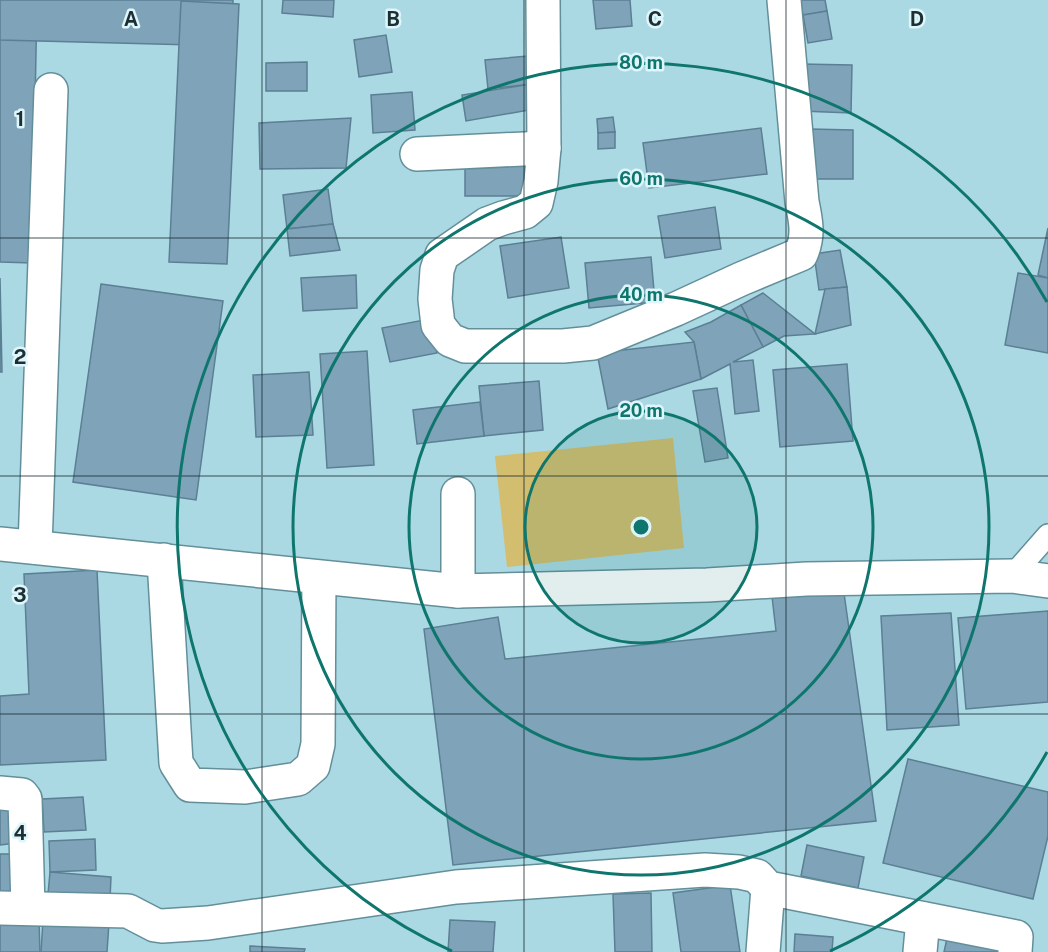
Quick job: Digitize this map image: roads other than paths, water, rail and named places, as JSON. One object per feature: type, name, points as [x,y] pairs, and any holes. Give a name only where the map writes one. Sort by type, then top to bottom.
[{"type":"street","points":[[543,0],[544,148],[536,203],[525,213],[486,224],[442,255],[437,270],[435,299],[438,325],[450,340],[465,346],[563,346],[593,343],[801,254],[805,244],[807,226],[802,202],[784,0]]},
{"type":"street","points":[[35,547],[51,90]]},
{"type":"street","points":[[417,154],[544,148]]},
{"type":"street","points":[[458,494],[458,591]]},
{"type":"street","points":[[0,544],[458,591],[706,585],[806,579],[1012,576],[1048,581]]},
{"type":"street","points":[[164,560],[176,763],[190,785],[245,787],[298,779],[313,766],[318,744],[319,578]]},
{"type":"street","points":[[0,793],[22,795],[25,799],[14,908],[128,911],[155,925],[162,926],[208,923],[456,887],[705,870],[757,876],[768,888],[1016,937],[1015,952]]},
{"type":"street","points":[[764,952],[768,888]]},
{"type":"street","points":[[920,952],[923,920]]},
{"type":"lane","points":[[1012,576],[1048,535]]}]
